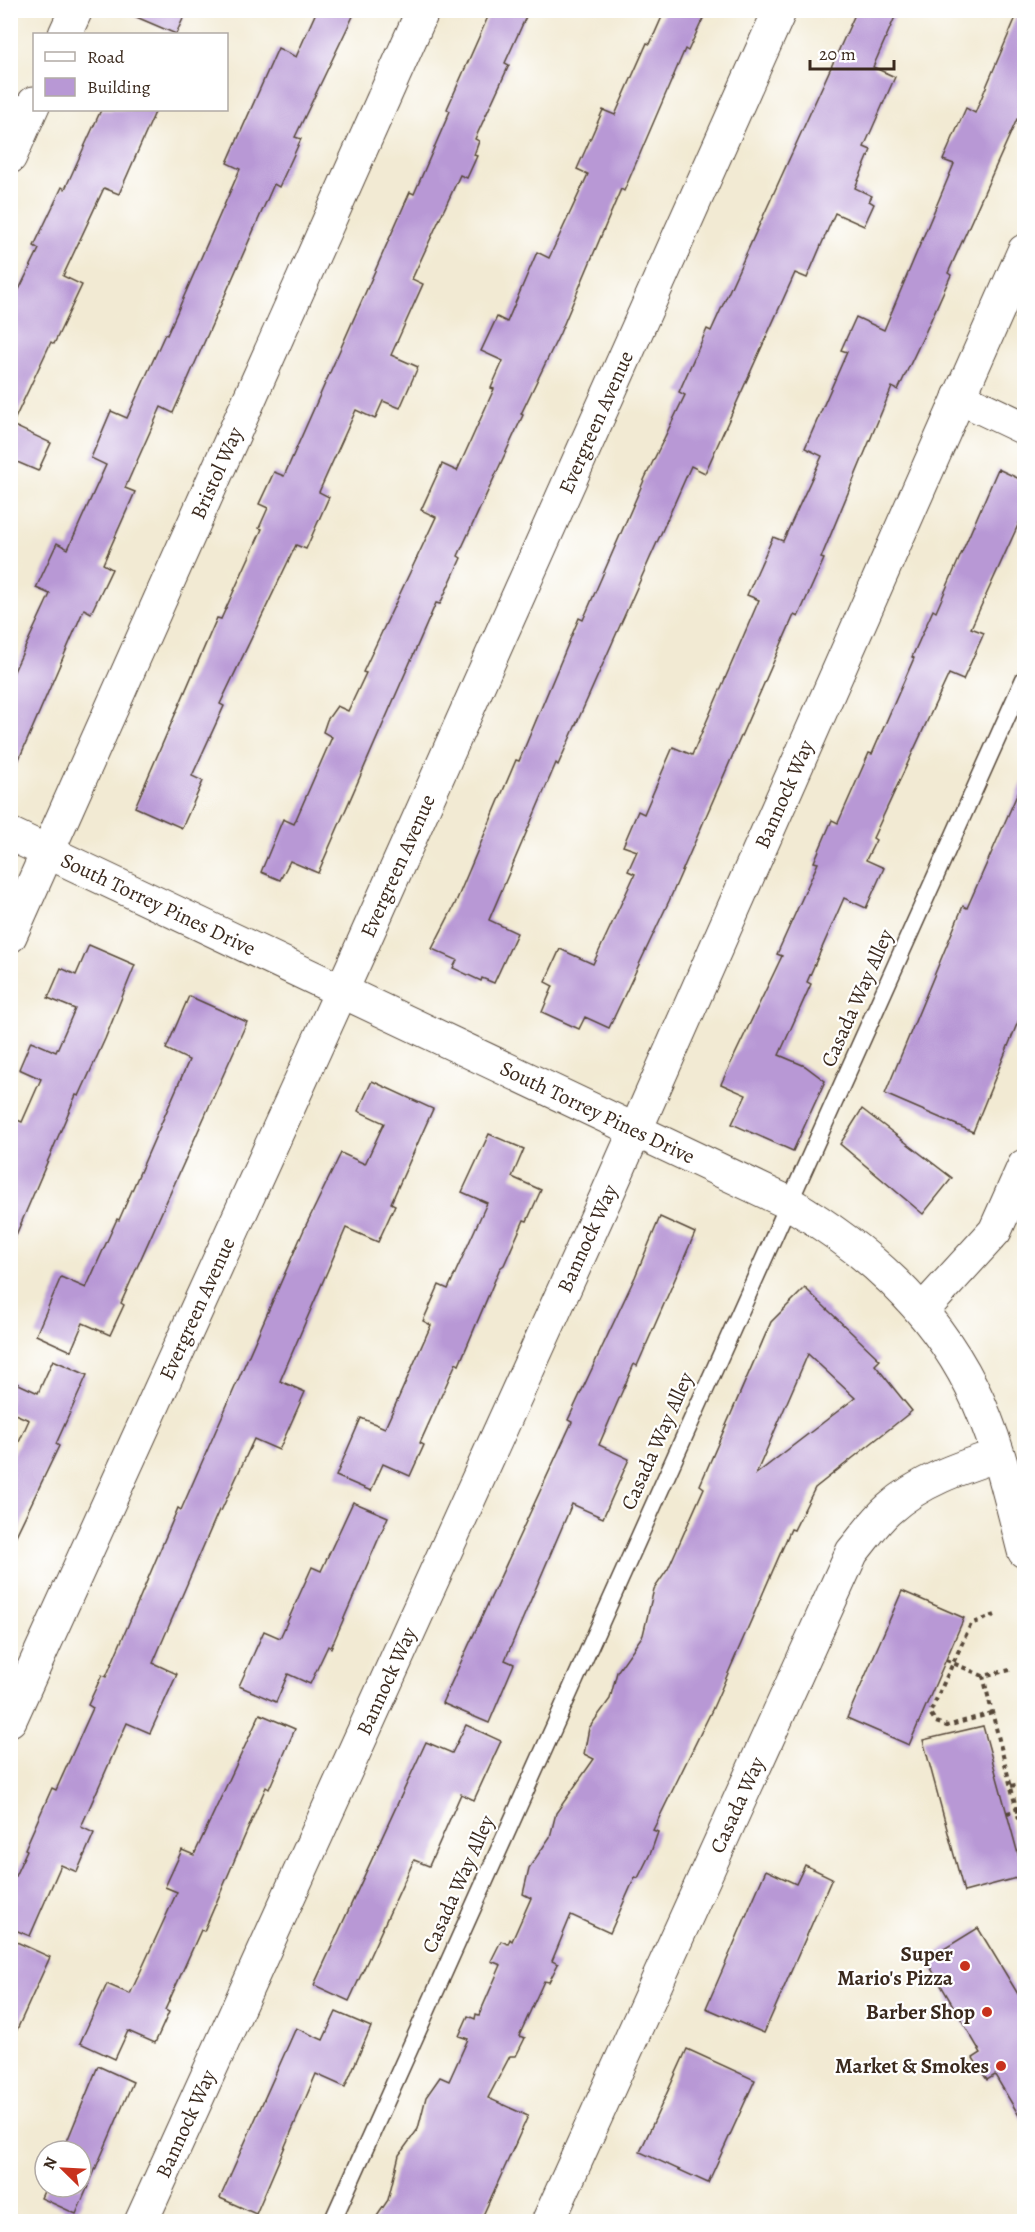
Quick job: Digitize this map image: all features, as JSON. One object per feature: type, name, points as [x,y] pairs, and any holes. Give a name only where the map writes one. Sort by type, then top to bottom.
[{"type":"street","points":[[65,33],[76,10]]},
{"type":"street","name":"Bristol Way","points":[[10,936],[423,10]]},
{"type":"street","name":"Evergreen Avenue","points":[[10,1720],[341,991],[780,10]]},
{"type":"street","points":[[10,157],[33,106]]},
{"type":"street","name":"Bannock Way","points":[[141,2222],[635,1130],[1024,251]]},
{"type":"street","points":[[959,397],[1024,428]]},
{"type":"street","name":"South Torrey Pines Drive","points":[[10,834],[789,1203],[834,1230],[883,1269],[922,1311],[972,1387],[998,1455],[1024,1551]]},
{"type":"street","points":[[922,1311],[995,1231],[1024,1166]]},
{"type":"street","name":"Casada Way","points":[[548,2222],[852,1552],[887,1509],[918,1487],[950,1471],[998,1455]]},
{"type":"lane","name":"Casada Way Alley","points":[[332,2222],[1024,679]]},
{"type":"path","points":[[992,1713],[947,1726],[932,1718],[930,1713],[971,1624],[995,1615]]},
{"type":"path","points":[[946,1660],[983,1676],[1010,1670]]},
{"type":"path","points":[[983,1676],[1024,1839]]},
{"type":"path","points":[[1011,1786],[1024,1783]]},
{"type":"path","points":[[1007,1813],[1024,1809]]},
{"type":"building","points":[[120,10],[187,10],[176,33]]},
{"type":"building","points":[[317,10],[356,10],[295,137],[301,139],[279,187],[274,184],[173,413],[161,407],[125,488],[135,492],[103,564],[112,569],[91,613],[84,609],[10,780],[10,680],[50,594],[36,588],[57,543],[68,549],[106,465],[91,458],[111,411],[127,418],[165,334],[167,335],[240,169],[227,163],[278,48],[296,57]]},
{"type":"building","points":[[491,10],[529,10],[505,63],[509,65],[475,139],[479,141],[474,155],[477,156],[467,178],[460,175],[412,279],[423,284],[391,355],[418,367],[400,408],[383,401],[375,419],[356,410],[319,492],[329,497],[306,549],[296,545],[220,704],[224,706],[192,776],[203,781],[182,828],[135,807],[217,618],[221,619],[262,529],[259,528],[268,508],[259,504],[274,472],[284,476],[410,192],[414,194],[450,111],[447,109]]},
{"type":"building","points":[[665,10],[707,10],[688,51],[685,49],[624,191],[621,189],[560,333],[458,556],[461,558],[440,604],[436,603],[318,873],[290,861],[280,880],[261,872],[283,819],[294,824],[332,737],[323,732],[327,720],[337,706],[348,711],[366,673],[363,672],[436,517],[421,510],[442,464],[457,471],[494,389],[491,388],[503,361],[481,351],[497,317],[507,322],[537,252],[549,258],[588,174],[577,169],[603,110],[615,115],[647,43],[650,44]]},
{"type":"building","points":[[857,10],[898,10],[873,67],[895,77],[864,147],[871,150],[855,188],[872,196],[869,201],[874,204],[864,226],[835,213],[807,278],[795,273],[705,473],[691,466],[558,765],[556,763],[489,920],[517,933],[494,983],[482,978],[481,981],[453,968],[457,960],[432,949],[455,904],[516,760],[519,761],[579,618],[583,620],[645,478],[685,395],[679,392],[707,329],[711,331]]},
{"type":"building","points":[[1019,10],[1024,10],[1024,123],[1017,119],[948,273],[951,275],[925,333],[898,390],[892,387],[821,558],[824,559],[798,617],[794,615],[669,901],[609,1028],[585,1017],[579,1029],[542,1012],[553,986],[545,982],[560,949],[593,964],[635,874],[628,871],[637,851],[623,846],[638,811],[644,814],[673,747],[692,755],[759,600],[747,595],[773,537],[783,541],[822,456],[805,448],[847,352],[841,350],[856,317],[884,330],[954,164],[943,160],[966,108],[975,113]]},
{"type":"building","points":[[101,111],[156,111],[119,194],[104,188],[63,276],[82,285],[54,344],[51,342],[12,425],[51,443],[38,471],[10,459],[10,308],[39,249],[34,246],[62,187],[65,189]]},
{"type":"building","points":[[998,469],[1024,481],[1024,512],[971,628],[984,633],[963,680],[949,674],[873,838],[876,840],[866,860],[884,868],[866,908],[844,898],[807,982],[811,984],[779,1055],[805,1066],[825,1081],[793,1151],[732,1124],[746,1095],[721,1084],[782,956],[777,954],[818,863],[814,862],[832,820],[838,823],[869,753],[872,754],[914,658],[912,657],[933,610],[936,612]]},
{"type":"building","points":[[1024,779],[1024,1007],[973,1132],[885,1094],[963,906],[967,908]]},
{"type":"building","points":[[89,945],[135,965],[105,1039],[79,1096],[76,1095],[10,1249],[10,1117],[22,1122],[41,1079],[19,1069],[31,1041],[56,1052],[75,1009],[48,998],[61,968],[76,975]]},
{"type":"building","points":[[189,996],[247,1022],[121,1303],[124,1305],[110,1335],[83,1323],[71,1351],[36,1335],[61,1277],[86,1288],[117,1219],[119,1220],[189,1060],[166,1049]]},
{"type":"building","points":[[372,1081],[433,1109],[391,1203],[395,1205],[378,1242],[346,1228],[280,1381],[305,1392],[279,1450],[254,1439],[221,1511],[219,1510],[153,1663],[177,1674],[150,1733],[127,1723],[81,1827],[94,1833],[77,1872],[61,1865],[30,1936],[10,1928],[10,1887],[27,1850],[25,1849],[52,1788],[56,1790],[93,1708],[88,1705],[102,1675],[106,1677],[178,1508],[181,1510],[306,1225],[341,1153],[365,1164],[384,1123],[358,1111]]},
{"type":"building","points":[[862,1109],[952,1178],[923,1214],[840,1144]]},
{"type":"building","points":[[489,1134],[524,1149],[512,1177],[541,1190],[527,1221],[524,1220],[504,1265],[500,1268],[459,1365],[456,1363],[420,1443],[424,1445],[410,1476],[383,1464],[371,1491],[336,1476],[361,1418],[385,1428],[431,1325],[423,1321],[439,1285],[448,1289],[487,1203],[462,1192]]},
{"type":"building","points":[[660,1217],[695,1233],[637,1366],[634,1364],[599,1445],[629,1459],[603,1518],[572,1504],[505,1660],[514,1664],[489,1723],[442,1703],[572,1422],[568,1420],[635,1277]]},
{"type":"building","points":[[805,1288],[880,1360],[875,1365],[912,1411],[815,1488],[794,1530],[791,1529],[712,1710],[653,1830],[658,1832],[651,1852],[638,1878],[635,1877],[610,1933],[571,1915],[552,1961],[558,1964],[549,1982],[544,1981],[519,2036],[525,2038],[516,2056],[510,2056],[488,2098],[528,2116],[480,2222],[373,2222],[388,2200],[399,2155],[418,2129],[426,2097],[440,2077],[449,2081],[468,2039],[459,2036],[468,2016],[475,2019],[476,2014],[479,2015],[501,1965],[491,1961],[501,1941],[508,1944],[510,1939],[512,1941],[531,1898],[523,1894],[529,1868],[550,1837],[556,1813],[594,1759],[584,1754],[589,1728],[610,1699],[617,1672],[643,1635],[654,1589],[668,1569],[704,1488],[700,1485],[771,1322]],"holes":[[[808,1354],[855,1398],[756,1474]]]},
{"type":"building","points":[[53,1360],[87,1375],[56,1444],[59,1446],[10,1548],[10,1462],[29,1420],[10,1412],[10,1380],[38,1393]]},
{"type":"building","points":[[353,1502],[388,1517],[331,1648],[328,1646],[310,1684],[288,1674],[276,1702],[239,1686],[264,1631],[280,1638],[312,1567],[321,1571]]},
{"type":"building","points":[[902,1591],[964,1618],[909,1745],[847,1718]]},
{"type":"building","points":[[260,1714],[295,1729],[269,1789],[266,1787],[204,1931],[201,1930],[165,2010],[169,2012],[155,2043],[128,2031],[115,2059],[80,2043],[107,1984],[130,1994],[177,1892],[165,1887],[182,1850],[194,1855]]},
{"type":"building","points":[[466,1725],[501,1741],[474,1800],[461,1794],[429,1866],[414,1860],[349,2001],[314,1985],[426,1742],[452,1753]]},
{"type":"building","points":[[983,1726],[1024,1876],[964,1892],[923,1740]]},
{"type":"building","points":[[805,1865],[832,1878],[764,2033],[706,2008],[766,1870],[796,1884]]},
{"type":"building","points":[[978,1928],[1024,2004],[1024,2124],[995,2075],[987,2080],[973,2058],[981,2053],[926,1960]]},
{"type":"building","points":[[10,1939],[50,1957],[10,2045]]},
{"type":"building","points":[[336,2012],[371,2027],[345,2087],[316,2074],[256,2214],[220,2198],[296,2028],[323,2040]]},
{"type":"building","points":[[687,2049],[755,2080],[708,2183],[640,2152]]},
{"type":"building","points":[[98,2066],[133,2082],[93,2175],[93,2139],[68,2139]]},
{"type":"building","points":[[43,2199],[82,2199],[76,2214]]},
{"type":"place","name":"Super Mario's Pizza","points":[[965,1966]]},
{"type":"place","name":"Barber Shop","points":[[987,2012]]},
{"type":"place","name":"Market & Smokes","points":[[1001,2066]]}]
